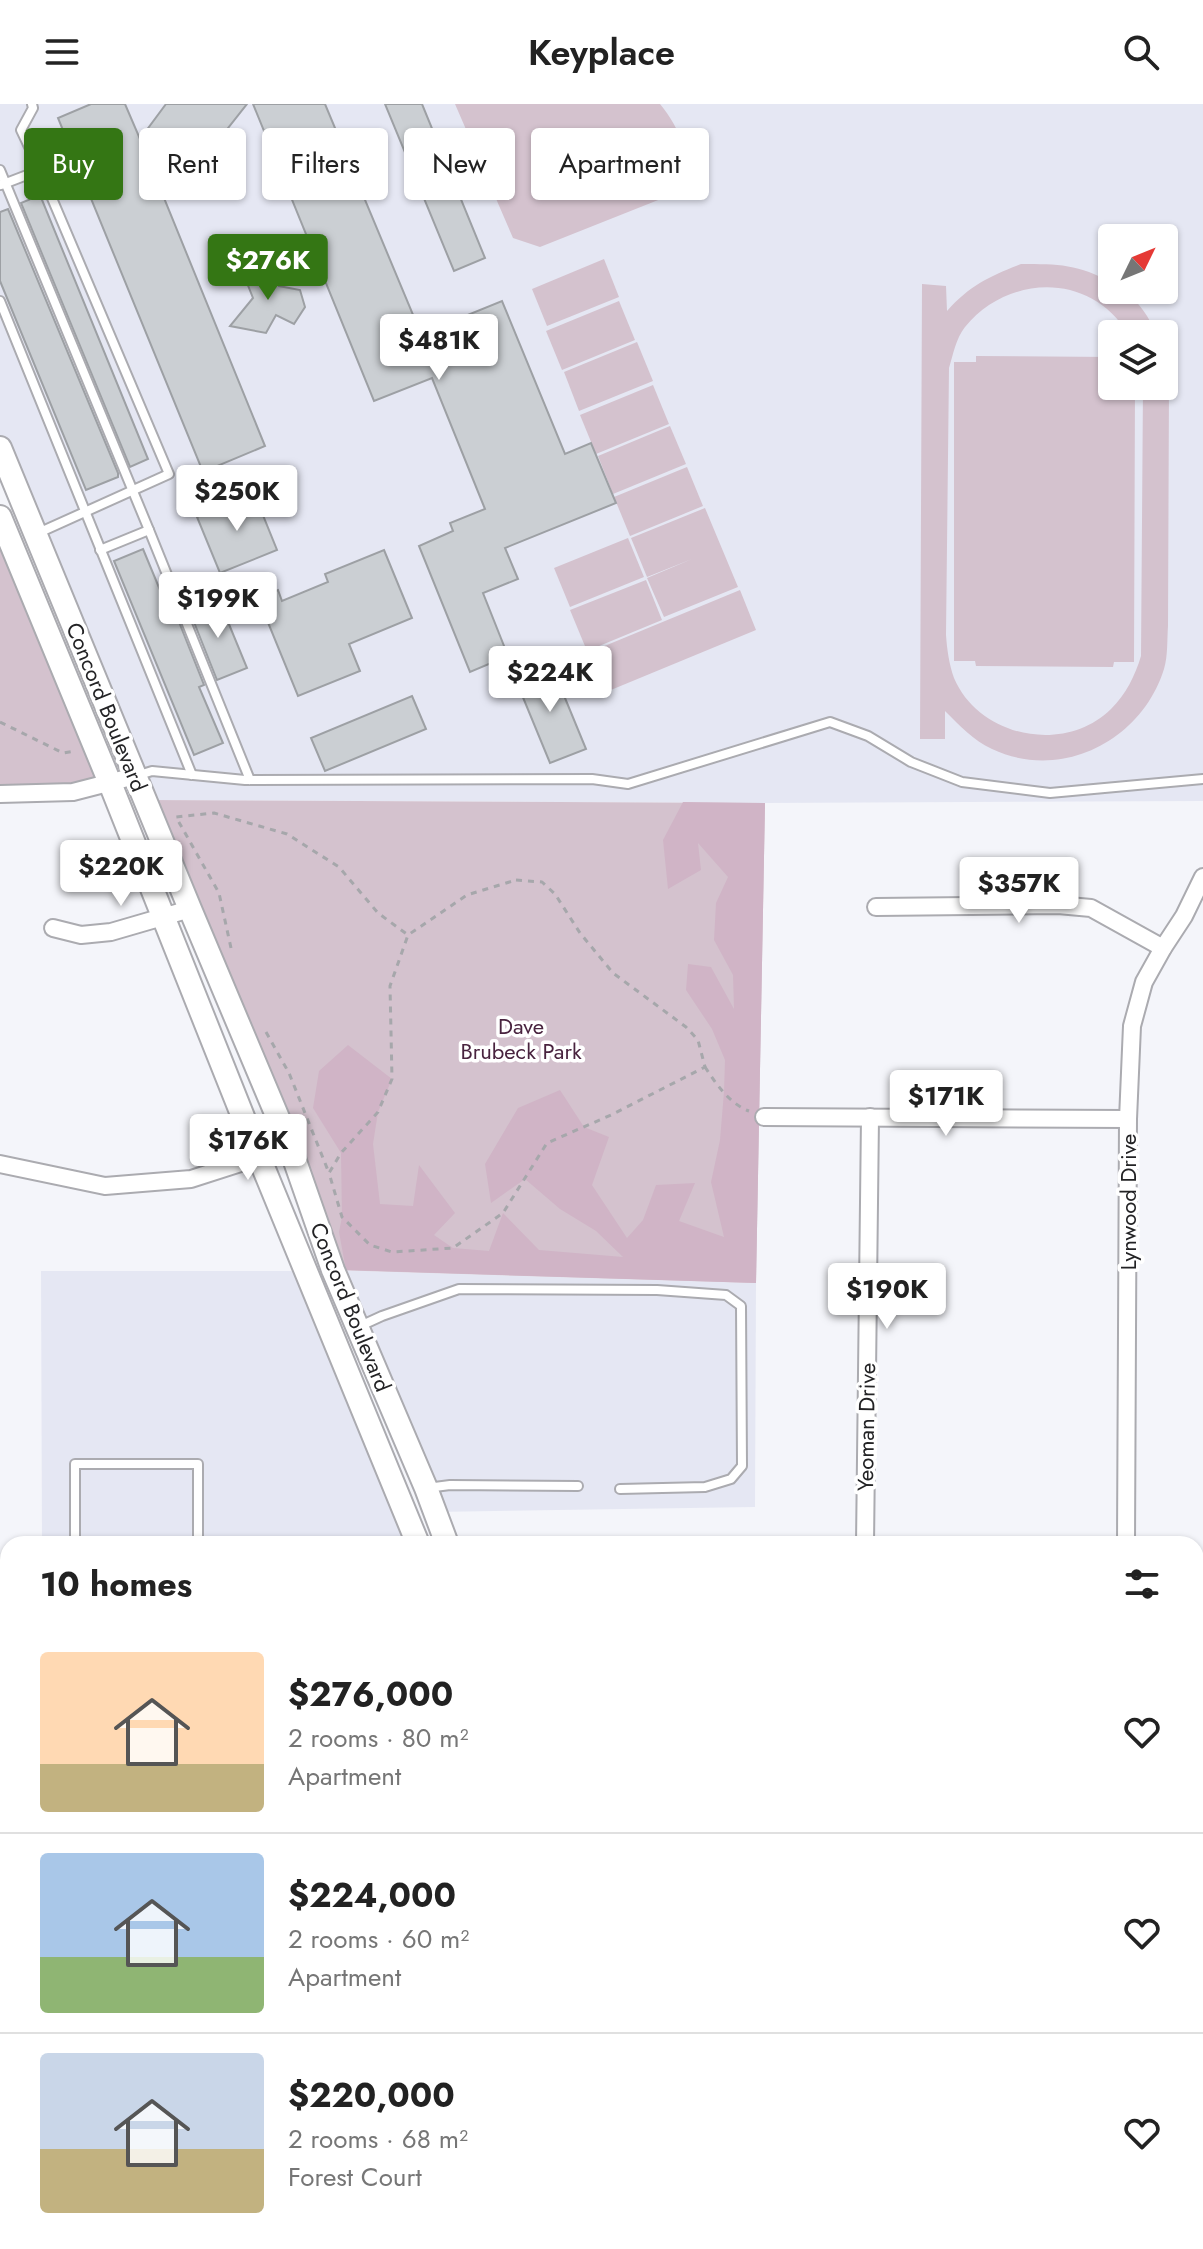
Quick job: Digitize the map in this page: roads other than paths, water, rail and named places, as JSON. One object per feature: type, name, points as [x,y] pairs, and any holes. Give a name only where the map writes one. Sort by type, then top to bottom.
[{"type":"street","name":"Concord Boulevard","points":[[0,448],[289,1144],[333,1270],[444,1536]]},
{"type":"street","points":[[0,482],[16,521],[35,534]]},
{"type":"street","name":"Concord Boulevard","points":[[0,517],[415,1536]]},
{"type":"street","points":[[0,794],[73,792],[135,776]]},
{"type":"street","name":"Lynwood Drive","points":[[1126,1536],[1128,1119],[1132,1026],[1144,982],[1184,916],[1203,877]]},
{"type":"street","points":[[876,907],[1058,905],[1091,908],[1163,948]]},
{"type":"street","points":[[53,928],[81,935],[111,932],[190,909]]},
{"type":"street","points":[[764,1117],[1128,1119]]},
{"type":"street","name":"Yeoman Drive","points":[[865,1536],[870,1117]]},
{"type":"street","points":[[0,1164],[105,1186],[191,1179],[289,1144]]},
{"type":"lane","points":[[24,136],[21,130],[33,108],[32,104]]},
{"type":"lane","points":[[0,170],[3,184],[133,491],[250,780]]},
{"type":"lane","points":[[3,184],[24,176]]},
{"type":"lane","points":[[35,534],[169,474],[53,200]]},
{"type":"lane","points":[[0,301],[192,775]]},
{"type":"lane","points":[[100,550],[149,530]]},
{"type":"lane","points":[[135,776],[152,771],[250,780],[592,779],[628,784],[830,722],[868,736],[911,762],[962,782],[1050,793],[1203,779]]},
{"type":"lane","points":[[358,1327],[459,1289],[657,1290],[726,1295],[741,1306],[742,1466],[731,1479],[705,1487],[620,1489]]},
{"type":"lane","points":[[75,1536],[75,1464],[198,1464],[198,1536]]},
{"type":"lane","points":[[426,1488],[450,1485],[578,1486]]},
{"type":"park label","name":"Dave Brubeck Park","points":[[521,1038]]}]
